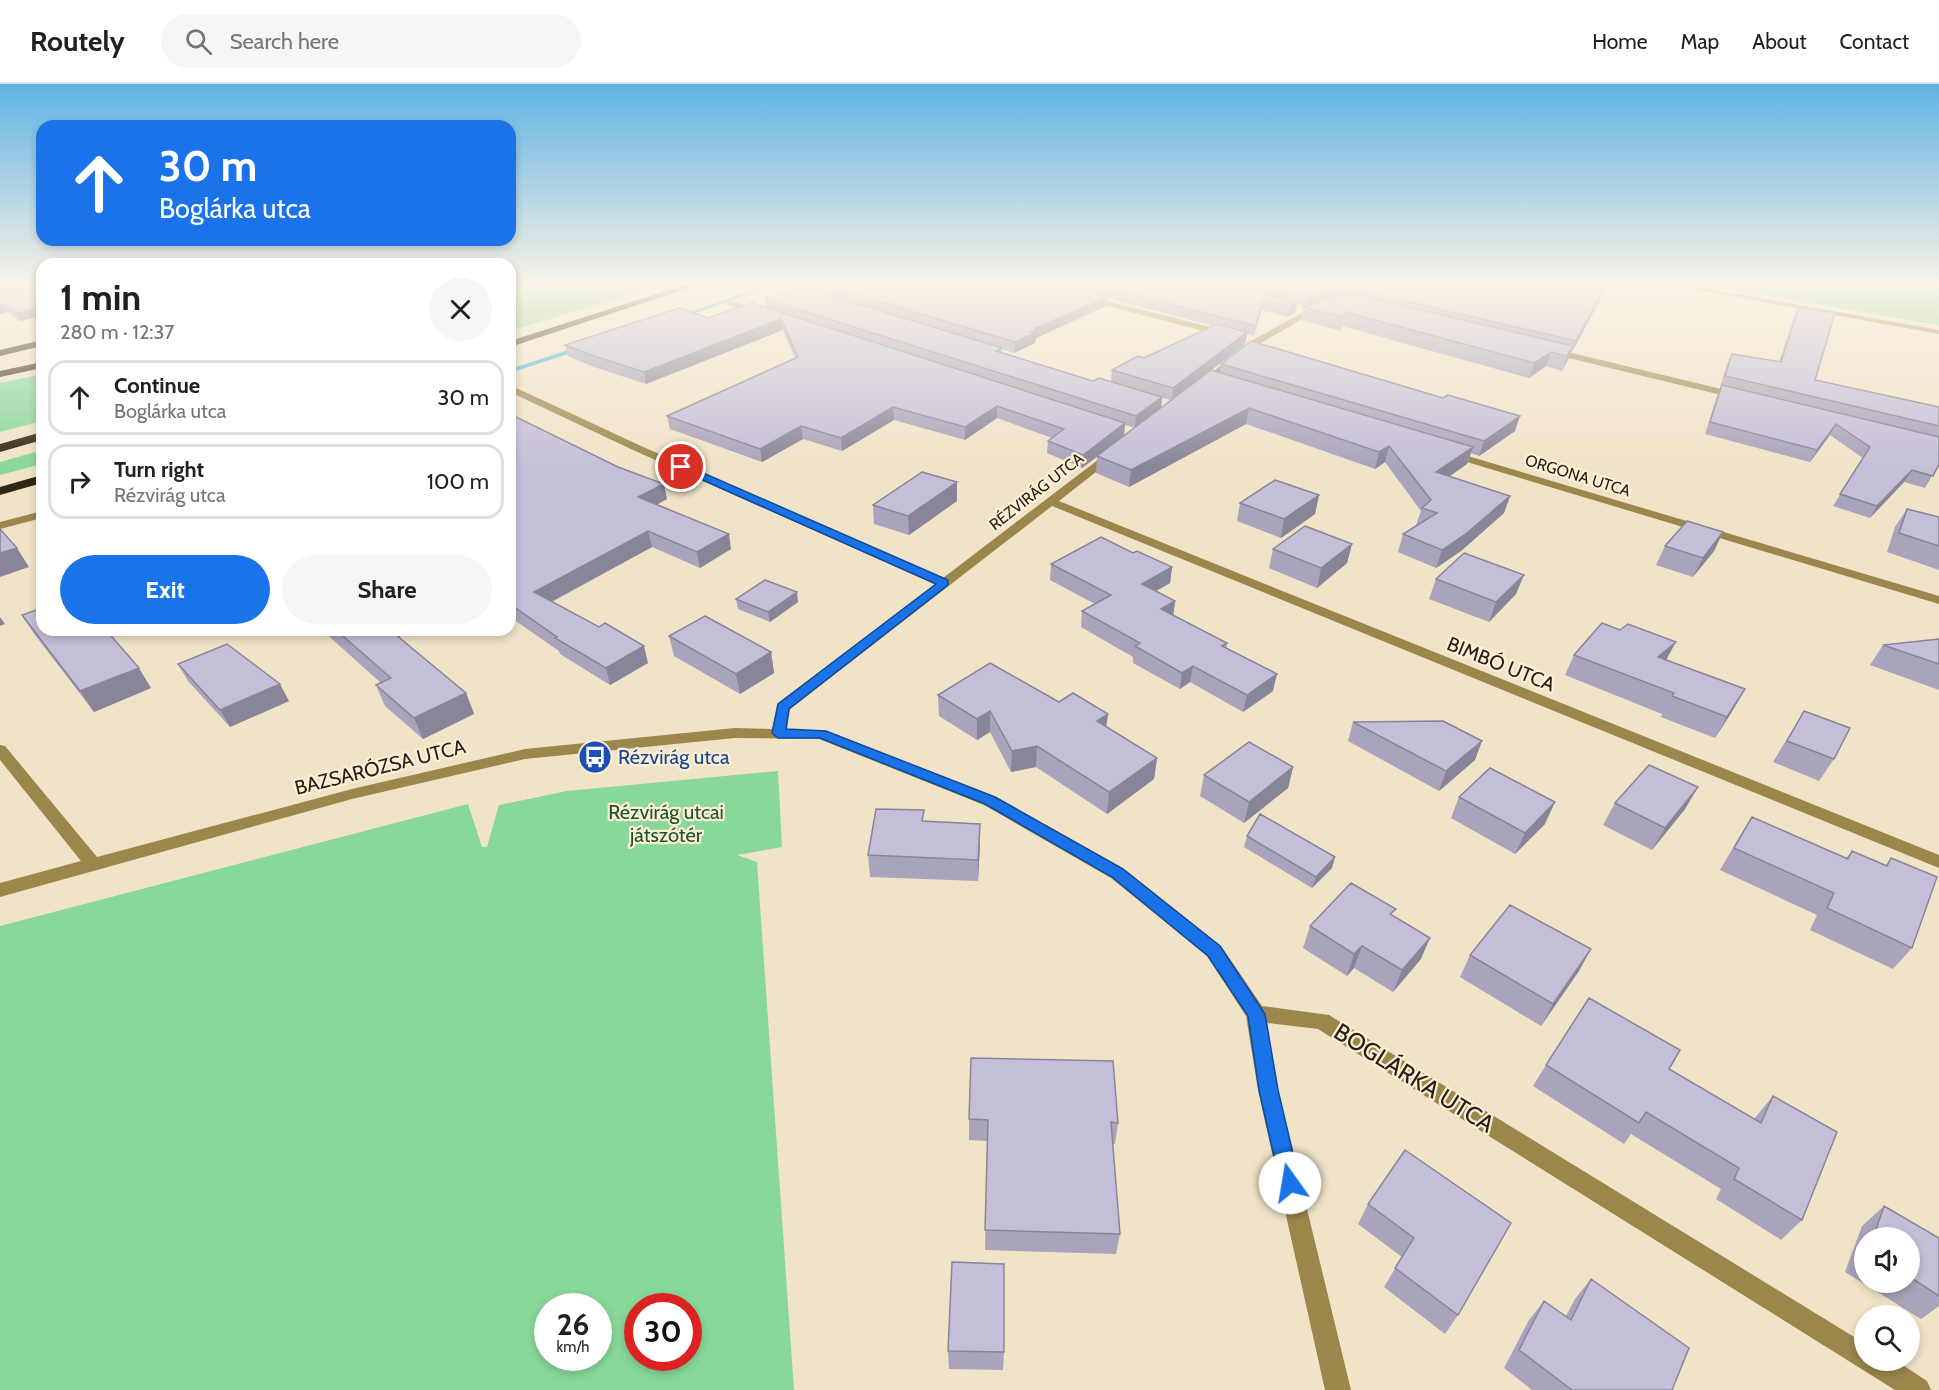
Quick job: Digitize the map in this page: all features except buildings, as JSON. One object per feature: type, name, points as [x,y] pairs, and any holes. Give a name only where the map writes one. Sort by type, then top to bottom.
[{"type":"highway","points":[[0,353],[30,346]]},
{"type":"highway","points":[[0,374],[36,366]]},
{"type":"highway","points":[[0,448],[36,438]]},
{"type":"highway","points":[[0,491],[36,482]]},
{"type":"street","points":[[1190,393],[1212,382],[1252,346]]},
{"type":"street","points":[[1538,348],[1744,398]]},
{"type":"street","points":[[516,391],[638,448],[944,583]]},
{"type":"street","name":"RÉZVIRÁG UTCA","points":[[778,733],[783,707],[1120,448]]},
{"type":"street","name":"ORGONA UTCA","points":[[1444,452],[1939,600]]},
{"type":"street","name":"BIMBÓ UTCA","points":[[1050,501],[1939,862]]},
{"type":"street","points":[[0,526],[36,516]]},
{"type":"street","name":"BAZSARÓZSA UTCA","points":[[0,890],[352,794],[525,754],[735,733],[778,733]]},
{"type":"street","points":[[778,733],[821,734],[990,801],[1117,873],[1214,951],[1256,1014],[1268,1090],[1338,1390]]},
{"type":"street","points":[[0,750],[93,864]]},
{"type":"street","name":"BOGLÁRKA UTCA","points":[[1256,1014],[1322,1021],[1854,1351]]},
{"type":"street","points":[[1888,1371],[1918,1390]]},
{"type":"green space","points":[[36,375],[36,423],[0,432],[0,383]]},
{"type":"green space","points":[[36,452],[36,466],[0,475],[0,462]]},
{"type":"green space","name":"Rézvirág utcai játszótér","points":[[778,771],[782,847],[737,855],[757,862],[794,1390],[0,1390],[0,926],[468,804],[482,847],[487,847],[499,805],[567,791]]},
{"type":"waterway","points":[[516,369],[581,348]]},
{"type":"place","name":"Rézvirág utca","points":[[595,757]]},
{"type":"route","points":[[681,467],[944,583],[783,707],[778,733],[821,734],[990,801],[1117,873],[1214,951],[1256,1014],[1268,1090],[1290,1183]]}]
